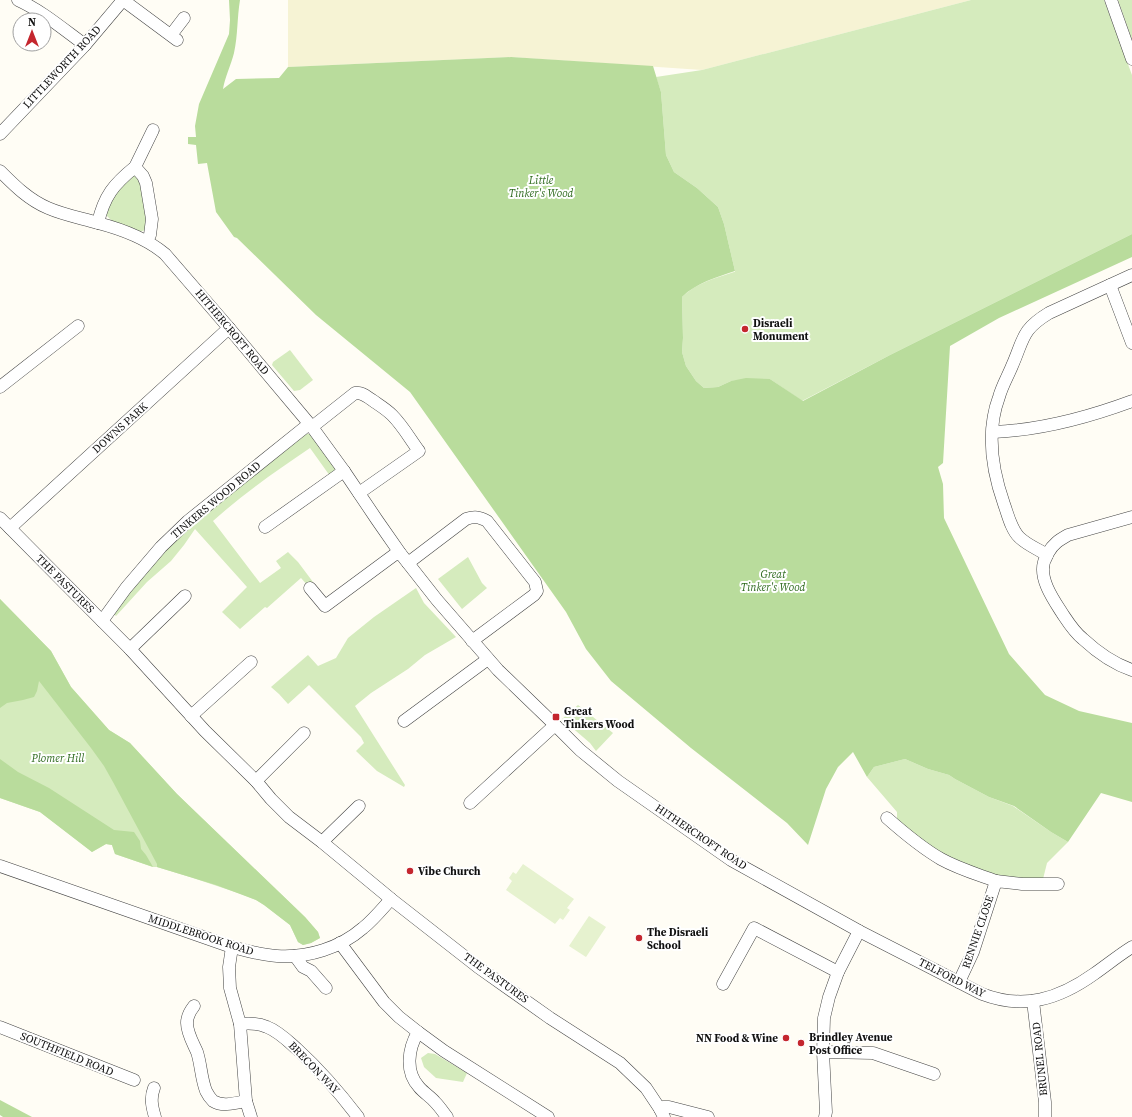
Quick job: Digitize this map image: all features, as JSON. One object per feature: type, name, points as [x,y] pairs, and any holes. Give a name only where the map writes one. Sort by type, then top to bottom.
[{"type":"street","points":[[18,0],[45,16],[85,45]]},
{"type":"street","points":[[123,0],[174,38],[184,18]]},
{"type":"street","name":"LITTLEWORTH ROAD","points":[[0,134],[85,45],[123,0]]},
{"type":"street","points":[[1110,0],[1132,59]]},
{"type":"street","points":[[98,222],[105,199],[123,176],[135,167],[153,130]]},
{"type":"street","points":[[135,167],[143,176],[146,183],[152,219],[147,242]]},
{"type":"street","name":"HITHERCROFT ROAD","points":[[0,171],[18,190],[42,205],[62,214],[98,222],[124,231],[156,247],[164,254],[229,328],[310,426],[344,471],[408,563],[437,600],[488,659],[580,750],[618,781],[731,860],[860,931]]},
{"type":"street","points":[[1048,555],[1023,541],[1018,535],[1012,526],[1003,500],[994,470],[992,445],[995,408],[998,398],[1017,356],[1021,341],[1030,326],[1049,313],[1132,275]]},
{"type":"street","points":[[1110,284],[1132,343]]},
{"type":"street","points":[[0,387],[78,326]]},
{"type":"street","name":"DOWNS PARK","points":[[10,528],[229,328]]},
{"type":"street","points":[[310,426],[355,393],[359,392],[385,409],[401,426],[419,451],[359,493]]},
{"type":"street","points":[[993,432],[1023,429],[1092,415],[1132,401]]},
{"type":"street","name":"TINKERS WOOD ROAD","points":[[102,621],[131,582],[162,547],[188,521],[310,426]]},
{"type":"street","points":[[265,527],[344,471]]},
{"type":"street","points":[[408,563],[466,519],[480,517],[487,522],[535,582],[537,591],[534,595],[472,641]]},
{"type":"street","points":[[1132,517],[1068,535],[1051,547],[1044,562],[1046,582],[1058,606],[1072,628],[1097,652],[1123,667],[1132,670]]},
{"type":"street","name":"THE PASTURES","points":[[0,518],[130,648],[205,731],[256,781],[289,817],[391,899],[478,966],[550,1018],[620,1063],[646,1088],[662,1113]]},
{"type":"street","points":[[310,588],[325,606],[400,552]]},
{"type":"street","points":[[130,648],[185,596]]},
{"type":"street","points":[[404,720],[488,659]]},
{"type":"street","points":[[191,716],[251,662]]},
{"type":"street","points":[[470,803],[556,725]]},
{"type":"street","points":[[256,781],[304,733]]},
{"type":"street","points":[[322,842],[359,806]]},
{"type":"street","name":"RENNIE CLOSE","points":[[887,818],[941,859],[959,868],[996,881],[1022,884],[1058,884]]},
{"type":"street","name":"MIDDLEBROOK ROAD","points":[[0,866],[232,947],[254,953],[277,956],[295,956],[319,951],[340,944],[375,918],[391,899]]},
{"type":"street","name":"RENNIE CLOSE","points":[[959,982],[973,952],[996,881]]},
{"type":"street","points":[[723,984],[754,928],[838,972]]},
{"type":"street","points":[[825,1117],[823,1052],[824,1018],[829,997],[838,972],[860,931]]},
{"type":"street","name":"TELFORD WAY","points":[[860,931],[993,998],[1020,1002],[1033,1001],[1054,996],[1067,990],[1132,948]]},
{"type":"street","points":[[340,944],[384,1002],[399,1017],[446,1052],[548,1117]]},
{"type":"street","points":[[232,947],[229,967],[230,982],[240,1024],[246,1101],[251,1117]]},
{"type":"street","points":[[295,956],[303,966],[311,971],[326,988]]},
{"type":"street","name":"BRUNEL ROAD","points":[[1033,1001],[1045,1102],[1044,1117]]},
{"type":"street","points":[[194,1006],[188,1017],[188,1031],[197,1052],[204,1083],[209,1096],[214,1102],[223,1104],[246,1101]]},
{"type":"street","name":"BRECON WAY","points":[[240,1024],[260,1024],[269,1027],[285,1038],[331,1083],[358,1117]]},
{"type":"street","name":"SOUTHFIELD ROAD","points":[[0,1027],[134,1080]]},
{"type":"street","points":[[418,1032],[411,1047],[409,1066],[412,1077],[419,1087],[435,1102],[447,1117]]},
{"type":"street","points":[[823,1052],[873,1053],[934,1074]]},
{"type":"street","points":[[154,1088],[151,1094],[155,1117]]},
{"type":"street","points":[[662,1113],[663,1107],[669,1107],[708,1117]]},
{"type":"shaded area","points":[[288,0],[971,0],[702,70],[511,57],[288,67]]},
{"type":"green space","name":"Great Tinker's Wood","points":[[229,0],[240,0],[233,58],[223,89],[236,79],[279,78],[288,67],[511,57],[653,66],[661,92],[666,155],[674,172],[697,188],[718,207],[724,224],[735,271],[700,284],[682,297],[682,352],[686,366],[696,381],[704,388],[718,387],[731,381],[746,378],[770,379],[803,401],[890,355],[1132,234],[1132,257],[999,318],[950,346],[943,463],[938,467],[943,484],[944,518],[1009,654],[1045,695],[1079,711],[1132,723],[1132,802],[1101,793],[1068,842],[1014,806],[989,797],[949,775],[928,769],[905,759],[874,767],[867,777],[853,752],[838,767],[826,789],[808,845],[787,823],[691,748],[611,681],[586,649],[566,612],[410,392],[316,315],[237,238],[234,237],[216,212],[207,163],[198,164],[196,145],[188,144],[188,137],[196,137],[195,126],[199,104],[229,34]]},
{"type":"green space","points":[[971,0],[1104,0],[1132,75],[1132,234],[890,355],[802,401],[770,379],[731,381],[718,387],[704,388],[696,381],[686,366],[682,352],[682,297],[700,285],[735,271],[724,224],[718,207],[697,188],[674,172],[666,155],[661,92],[656,77],[702,70]]},
{"type":"green space","points":[[1118,0],[1132,0],[1132,40]]},
{"type":"green space","points":[[133,175],[137,175],[147,203],[146,230],[139,232],[112,221],[106,215],[113,195]]},
{"type":"green space","points":[[290,350],[313,380],[300,390],[294,391],[272,365],[273,362]]},
{"type":"green space","points":[[305,434],[315,436],[336,466],[335,471],[330,476],[310,448],[236,501],[213,521],[260,583],[281,568],[276,561],[288,552],[298,562],[313,582],[308,586],[301,578],[267,608],[265,607],[240,629],[222,612],[247,587],[195,529],[171,561],[147,582],[116,616],[113,613],[176,536]]},
{"type":"green space","points":[[468,557],[482,583],[487,588],[462,609],[438,579]]},
{"type":"green space","points":[[416,588],[424,603],[456,637],[425,655],[408,669],[371,693],[355,706],[405,785],[404,787],[377,771],[356,751],[364,743],[361,737],[309,685],[288,704],[271,687],[308,655],[318,666],[336,658],[348,638],[374,617]]},
{"type":"green space","name":"Plomer Hill","points":[[0,599],[51,651],[71,687],[109,730],[130,743],[177,794],[305,917],[318,932],[320,938],[303,945],[298,942],[290,925],[256,900],[190,877],[153,867],[115,854],[112,845],[106,844],[92,852],[40,812],[0,798]]},
{"type":"green space","points":[[0,599],[51,651],[71,687],[109,730],[130,743],[177,794],[305,917],[318,932],[320,938],[303,945],[298,942],[290,925],[256,900],[216,885],[157,867],[157,864],[104,766],[39,681],[34,697],[7,703],[0,708]]},
{"type":"green space","points":[[578,705],[613,733],[596,751],[590,743],[562,719]]},
{"type":"green space","points":[[0,759],[18,772],[49,788],[114,830],[134,832],[140,841],[141,849],[153,867],[115,854],[112,845],[106,844],[92,852],[40,812],[0,798]]},
{"type":"green space","points":[[905,759],[928,769],[949,775],[989,797],[1013,806],[1068,842],[1047,863],[1043,879],[1027,881],[994,876],[948,860],[897,822],[897,812],[867,777],[874,767]]},
{"type":"green space","points":[[523,864],[574,899],[567,908],[570,910],[563,920],[560,918],[555,924],[506,890],[512,881],[509,878],[513,872],[516,874]]},
{"type":"green space","points":[[589,916],[606,927],[586,957],[569,946]]},
{"type":"green space","points":[[428,1053],[435,1054],[467,1073],[463,1082],[436,1078],[424,1067],[421,1058]]},
{"type":"green space","points":[[0,1100],[32,1117],[3,1117],[0,1115]]},
{"type":"place","name":"Disraeli Monument","points":[[745,329]]},
{"type":"place","name":"Great Tinkers Wood","points":[[556,717]]},
{"type":"place","name":"Vibe Church","points":[[410,871]]},
{"type":"place","name":"The Disraeli School","points":[[639,938]]},
{"type":"place","name":"NN Food & Wine","points":[[786,1038]]},
{"type":"place","name":"Brindley Avenue Post Office","points":[[801,1043]]},
{"type":"park label","name":"Little Tinker's Wood","points":[[541,186]]}]
